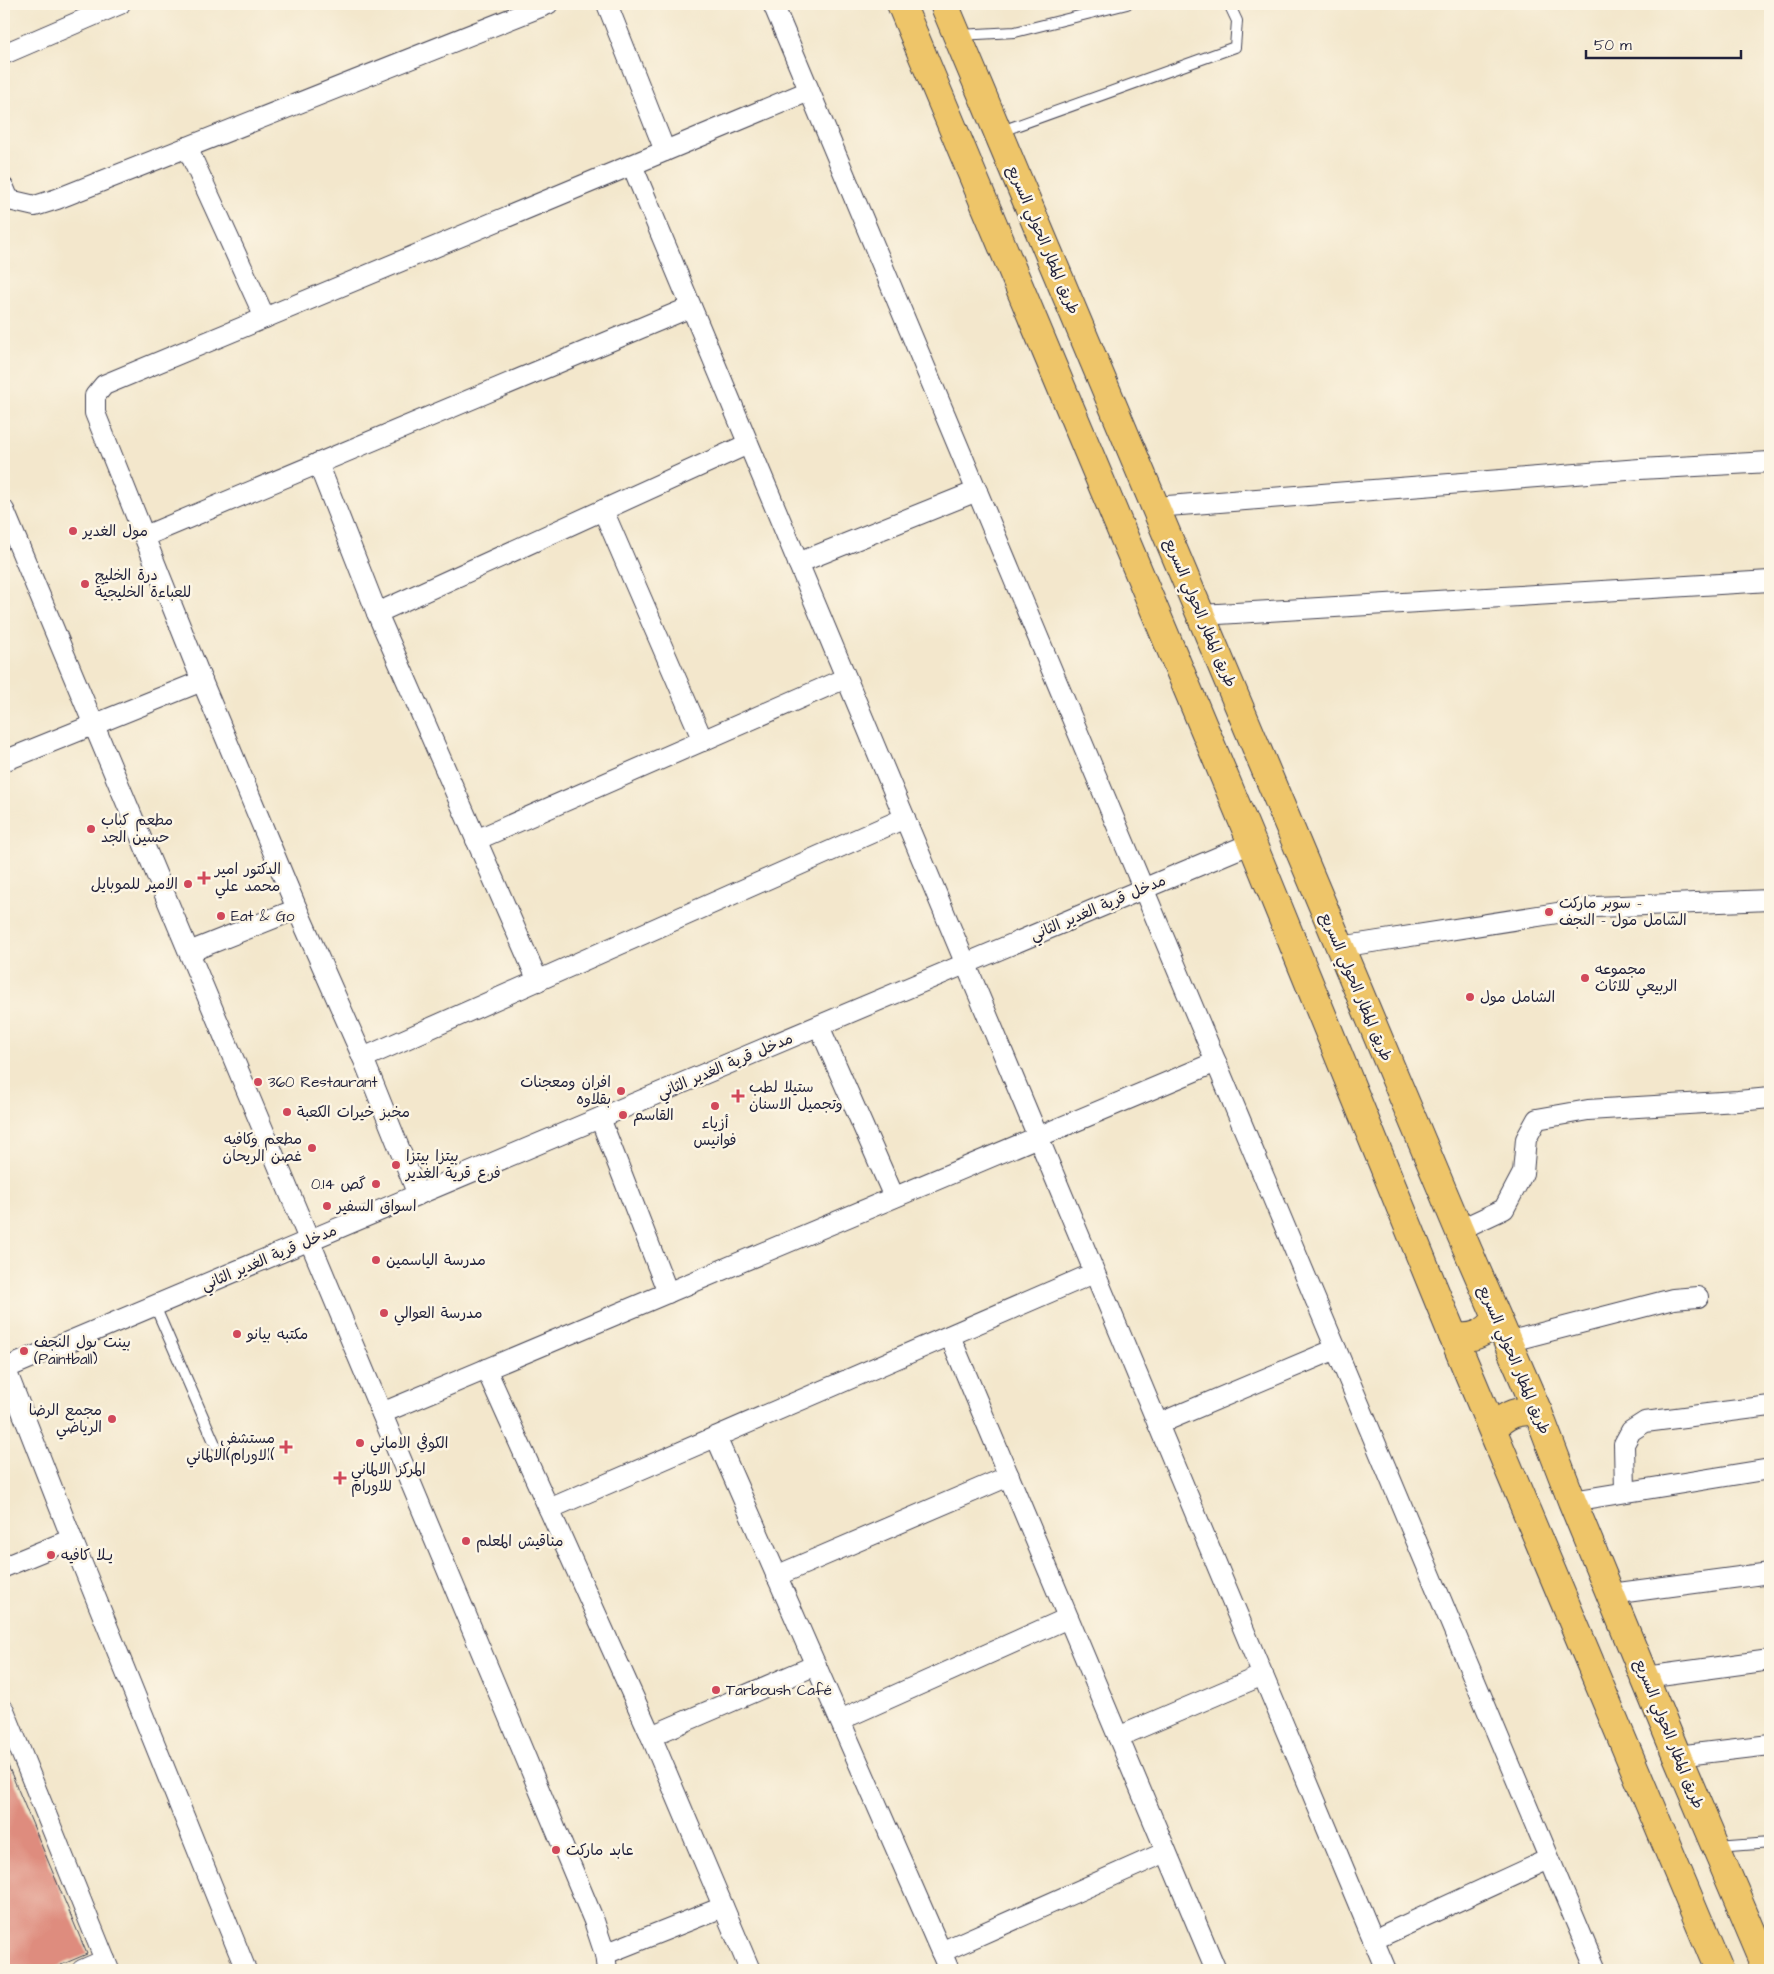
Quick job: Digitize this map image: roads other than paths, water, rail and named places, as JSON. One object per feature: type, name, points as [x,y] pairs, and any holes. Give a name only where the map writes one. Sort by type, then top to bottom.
[{"type":"highway","points":[[902,4],[1252,843],[1453,1336],[1719,1970]]},
{"type":"highway","points":[[917,40],[928,28],[951,20]]},
{"type":"highway","name":"طريق المطار الحولي السريع","points":[[951,20],[1458,1230],[1538,1412],[1572,1501],[1677,1756],[1768,1970]]},
{"type":"highway","points":[[1453,1336],[1462,1338],[1478,1335],[1486,1331],[1502,1330]]},
{"type":"highway","points":[[1493,1429],[1498,1422],[1513,1413],[1521,1411],[1538,1412]]},
{"type":"street","points":[[4,54],[120,4]]},
{"type":"street","points":[[4,188],[9,200],[35,206],[548,4]]},
{"type":"street","points":[[607,4],[665,152]]},
{"type":"street","points":[[773,4],[1596,1970]]},
{"type":"street","points":[[418,1195],[364,1058],[297,909],[202,681],[95,413],[95,396],[104,385],[810,91]]},
{"type":"street","points":[[187,147],[266,318]]},
{"type":"street","points":[[632,165],[1386,1970]]},
{"type":"street","points":[[145,536],[691,308]]},
{"type":"street","points":[[377,613],[748,444]]},
{"type":"street","points":[[1155,507],[1640,469],[1770,462]]},
{"type":"street","points":[[318,463],[377,613],[538,981]]},
{"type":"street","points":[[798,563],[977,491]]},
{"type":"street","points":[[4,510],[594,1921],[606,1962],[723,1907]]},
{"type":"street","points":[[603,510],[703,741]]},
{"type":"street","points":[[1201,615],[1770,581]]},
{"type":"street","points":[[476,840],[846,678]]},
{"type":"street","points":[[4,761],[202,681]]},
{"type":"street","points":[[364,1058],[904,818]]},
{"type":"street","name":"مدخل قرية الغدير الثاني","points":[[4,1368],[1252,843]]},
{"type":"street","points":[[1340,948],[1596,907],[1770,900]]},
{"type":"street","points":[[189,952],[297,909]]},
{"type":"street","points":[[819,1026],[894,1197]]},
{"type":"street","points":[[382,1413],[1216,1062]]},
{"type":"street","points":[[1458,1230],[1504,1209],[1524,1172],[1526,1139],[1537,1119],[1588,1110],[1770,1098]]},
{"type":"street","points":[[600,1118],[668,1293]]},
{"type":"street","points":[[549,1509],[1094,1273]]},
{"type":"street","points":[[1502,1330],[1673,1299],[1698,1297]]},
{"type":"street","points":[[950,1336],[1216,1970]]},
{"type":"street","points":[[1158,1424],[1336,1349]]},
{"type":"street","points":[[4,1368],[246,1970]]},
{"type":"street","points":[[486,1369],[651,1736],[750,1970]]},
{"type":"street","points":[[1625,1492],[1624,1444],[1631,1431],[1646,1422],[1770,1406]]},
{"type":"street","points":[[716,1437],[949,1970]]},
{"type":"street","points":[[1572,1501],[1770,1469]]},
{"type":"street","points":[[776,1576],[1009,1476]]},
{"type":"street","points":[[4,1567],[72,1539]]},
{"type":"street","points":[[1611,1594],[1770,1573]]},
{"type":"street","points":[[840,1720],[1068,1618]]},
{"type":"street","points":[[1646,1677],[1770,1660]]},
{"type":"street","points":[[651,1736],[816,1665]]},
{"type":"street","points":[[1118,1737],[1263,1675]]},
{"type":"street","points":[[4,1710],[7,1730],[107,1965],[82,1970]]},
{"type":"street","points":[[1677,1756],[1770,1745]]},
{"type":"street","points":[[941,1952],[1166,1852]]},
{"type":"street","points":[[1373,1940],[1549,1859]]},
{"type":"lane","points":[[951,20],[1015,32],[1126,4]]},
{"type":"lane","points":[[998,132],[1235,47],[1237,21],[1229,4]]},
{"type":"lane","points":[[155,1306],[215,1444]]},
{"type":"lane","points":[[1716,1847],[1770,1843]]},
{"type":"place","name":"مول الغدير","points":[[73,531]]},
{"type":"place","name":"درة الخليج للعباءة الخليجية","points":[[85,584]]},
{"type":"place","name":"مطعم كباب حسين الجد","points":[[91,829]]},
{"type":"place","name":"الدكتور امير محمد علي","points":[[204,878]]},
{"type":"place","name":"الامير للموبايل","points":[[188,884]]},
{"type":"place","name":"سوبر ماركت - الشامل مول - النجف","points":[[1549,912]]},
{"type":"place","name":"Eat & Go","points":[[221,916]]},
{"type":"place","name":"مجموعه الربيعي للاثاث","points":[[1585,978]]},
{"type":"place","name":"الشامل مول","points":[[1470,997]]},
{"type":"place","name":"360 Restaurant","points":[[258,1082]]},
{"type":"place","name":"افران ومعجنات بقلاوه","points":[[621,1091]]},
{"type":"place","name":"ستيلا لطب وتجميل الاسنان","points":[[738,1096]]},
{"type":"place","name":"أزياء فوانيس","points":[[715,1106]]},
{"type":"place","name":"مخبز خيرات الكعبة","points":[[287,1112]]},
{"type":"place","name":"القاسم","points":[[623,1115]]},
{"type":"place","name":"مطعم وكافيه غصن الريحان","points":[[312,1148]]},
{"type":"place","name":"بيتزا بيتزا فرع قرية الغدير","points":[[396,1165]]},
{"type":"place","name":"گص 0.14","points":[[376,1184]]},
{"type":"place","name":"اسواق السفير","points":[[327,1206]]},
{"type":"place","name":"مدرسة الياسمين","points":[[376,1260]]},
{"type":"place","name":"مدرسة العوالي","points":[[384,1313]]},
{"type":"place","name":"مكتبه بيانو","points":[[237,1334]]},
{"type":"place","name":"بينت بول النجف (Paintball)","points":[[24,1351]]},
{"type":"place","name":"مجمع الرضا الرياضي","points":[[112,1419]]},
{"type":"place","name":"الكوفي الاماني","points":[[360,1443]]},
{"type":"place","name":"مستشفى الاورام)الالماني(","points":[[286,1447]]},
{"type":"place","name":"المركز الالماني للاورام","points":[[340,1478]]},
{"type":"place","name":"مناقيش المعلم","points":[[466,1541]]},
{"type":"place","name":"يـلا كافيه","points":[[51,1555]]},
{"type":"place","name":"Tarboush Café","points":[[716,1690]]},
{"type":"place","name":"عابد ماركت","points":[[556,1850]]}]
